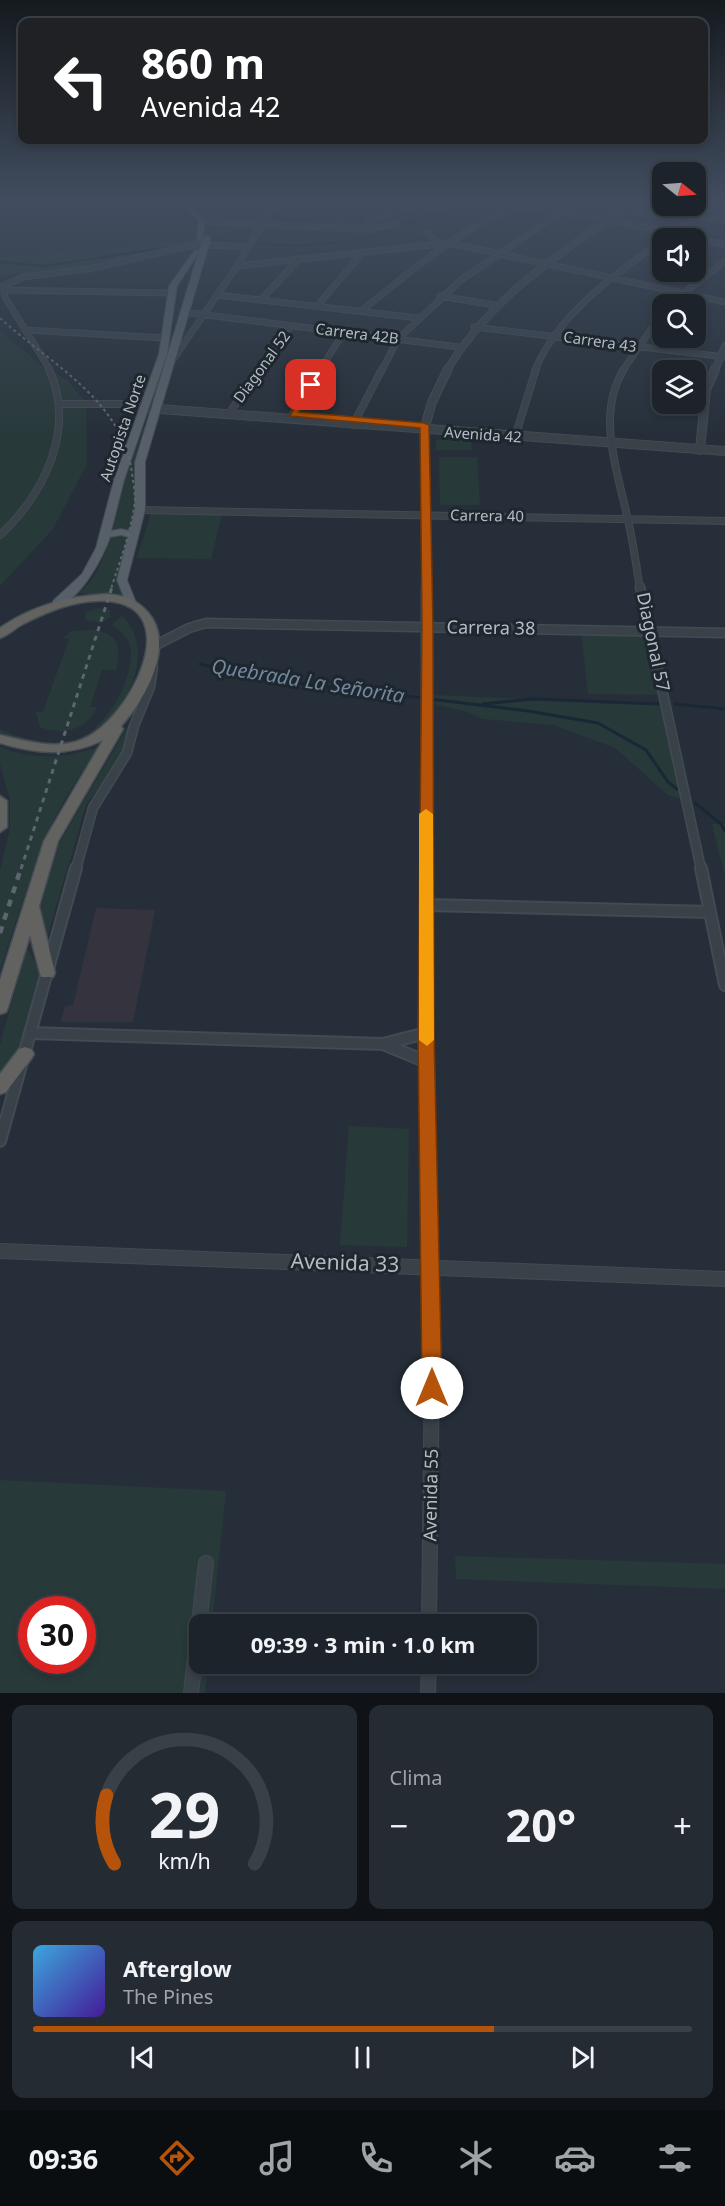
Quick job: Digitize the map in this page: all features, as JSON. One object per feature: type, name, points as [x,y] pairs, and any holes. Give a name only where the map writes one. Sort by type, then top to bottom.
[{"type":"highway","points":[[0,634],[18,621],[57,603],[92,597],[132,605],[141,612],[150,624],[153,651],[137,694],[54,834],[30,904],[0,1006]]},
{"type":"highway","points":[[0,625],[18,621]]},
{"type":"highway","points":[[0,739],[35,748],[72,748],[96,739],[122,718]]},
{"type":"highway","points":[[0,801],[0,827]]},
{"type":"highway","points":[[30,904],[47,973]]},
{"type":"highway","points":[[0,1088],[25,1054]]},
{"type":"main road","name":"Autopista Norte","points":[[132,605],[122,580],[141,510],[140,462],[166,338],[171,293],[177,279]]},
{"type":"main road","name":"Autopista Norte","points":[[57,603],[87,578],[106,535],[122,472],[172,361],[192,279]]},
{"type":"main road","points":[[106,535],[121,532],[135,535]]},
{"type":"street","points":[[3,292],[7,283],[18,279]]},
{"type":"street","points":[[172,361],[228,279]]},
{"type":"street","points":[[261,300],[280,279]]},
{"type":"street","points":[[317,306],[340,279]]},
{"type":"street","points":[[361,312],[403,279]]},
{"type":"street","points":[[354,422],[398,339],[441,296],[464,279]]},
{"type":"street","points":[[424,428],[439,386],[459,346],[494,304],[525,279]]},
{"type":"street","points":[[516,434],[528,391],[554,335],[611,279]]},
{"type":"street","points":[[616,279],[725,302]]},
{"type":"street","points":[[679,293],[696,279]]},
{"type":"street","points":[[687,293],[704,279]]},
{"type":"street","points":[[3,292],[171,293]]},
{"type":"street","points":[[0,535],[25,507],[48,469],[60,436],[62,406],[51,370],[3,292]]},
{"type":"street","points":[[218,294],[418,318]]},
{"type":"street","points":[[441,296],[494,304]]},
{"type":"street","name":"Carrera 42B","points":[[183,312],[459,346]]},
{"type":"street","name":"Diagonal 52","points":[[232,409],[291,326]]},
{"type":"street","name":"Carrera 43","points":[[474,327],[722,357]]},
{"type":"street","name":"Diagonal 57","points":[[652,327],[622,372],[616,388],[611,408],[610,441],[628,519],[647,632],[665,695],[725,985]]},
{"type":"street","points":[[26,330],[166,338]]},
{"type":"street","points":[[293,414],[344,332]]},
{"type":"street","points":[[700,447],[706,390],[725,346]]},
{"type":"street","name":"Avenida 42","points":[[62,406],[232,409],[354,422]]},
{"type":"street","name":"Avenida 42","points":[[152,406],[700,447],[725,451]]},
{"type":"street","name":"Avenida 55","points":[[424,428],[427,626],[426,1034],[432,1364],[429,1614]]},
{"type":"street","name":"Avenida 42","points":[[700,447],[725,445]]},
{"type":"street","name":"Carrera 40","points":[[141,510],[725,521]]},
{"type":"street","name":"Carrera 38","points":[[153,651],[189,628],[206,623],[725,633]]},
{"type":"street","points":[[0,1141],[93,808],[127,753],[134,726],[150,687],[154,668],[153,651]]},
{"type":"street","points":[[427,905],[710,912]]},
{"type":"street","points":[[31,1033],[383,1044],[426,1034]]},
{"type":"street","points":[[383,1044],[427,1062]]},
{"type":"street","name":"Avenida 33","points":[[0,1251],[725,1279]]},
{"type":"street","points":[[190,1693],[206,1563]]},
{"type":"street","points":[[428,1693],[429,1674]]},
{"type":"shaded area","points":[[0,331],[42,366],[67,380],[86,402],[87,464],[53,529],[0,586]]},
{"type":"shaded area","points":[[149,415],[152,415],[138,509],[118,579],[118,585],[128,600],[113,596],[79,593],[90,582],[104,555],[125,472]]},
{"type":"shaded area","points":[[436,440],[471,440],[472,450],[436,450]]},
{"type":"shaded area","points":[[439,457],[477,457],[480,505],[440,505]]},
{"type":"shaded area","points":[[151,513],[222,514],[211,559],[137,558]]},
{"type":"shaded area","points":[[98,608],[110,610],[111,617],[101,623],[85,620],[86,612]]},
{"type":"shaded area","points":[[122,616],[133,631],[138,649],[137,668],[131,687],[121,705],[108,721],[94,733],[68,743],[38,743],[0,733],[0,729],[40,741],[70,741],[90,732],[100,723],[118,699],[129,671],[130,645],[125,636],[112,625]]},
{"type":"shaded area","points":[[95,630],[110,635],[114,639],[118,655],[116,670],[102,670],[90,707],[97,707],[93,715],[81,726],[65,731],[40,727],[36,712],[43,712],[69,639],[63,638],[71,631]]},
{"type":"shaded area","points":[[581,630],[647,631],[665,695],[588,694]]},
{"type":"shaded area","points":[[434,695],[667,705],[686,800],[668,795],[615,748],[554,725],[482,719],[468,712],[434,704]]},
{"type":"shaded area","points":[[133,717],[120,761],[86,805],[45,944],[38,921],[47,881],[59,844]]},
{"type":"shaded area","points":[[0,747],[37,756],[61,756],[98,747],[66,797],[43,840],[0,969],[0,871],[10,829],[10,799],[0,764]]},
{"type":"shaded area","points":[[712,824],[725,824],[725,877]]},
{"type":"shaded area","points":[[96,908],[155,910],[133,1022],[61,1022],[65,1006],[73,1005]]},
{"type":"shaded area","points":[[27,948],[40,972],[17,1057],[0,1077],[0,1045]]},
{"type":"shaded area","points":[[349,1126],[409,1129],[407,1247],[340,1245]]},
{"type":"shaded area","points":[[0,1480],[226,1491],[213,1614],[189,1614],[189,1674],[207,1674],[205,1693],[0,1693]]},
{"type":"shaded area","points":[[455,1556],[725,1564],[725,1589],[456,1579]]},
{"type":"waterway","name":"Quebrada La Señorita","points":[[200,664],[265,679],[528,711],[598,723],[646,750],[668,782],[677,789]]},
{"type":"waterway","points":[[483,704],[533,699],[658,704]]},
{"type":"waterway","points":[[675,704],[725,709]]},
{"type":"waterway","name":"Quebrada La Señorita","points":[[695,803],[721,824],[725,831]]},
{"type":"railway","points":[[0,318],[81,385],[114,424],[126,447],[135,500],[128,534],[111,589]]},
{"type":"railway","points":[[21,869],[112,587]]},
{"type":"railway","points":[[0,933],[21,868]]},
{"type":"slow traffic","points":[[426,814],[427,1040]]},
{"type":"route","points":[[311,385],[293,414],[424,425],[427,626],[426,1034],[432,1388]]}]
